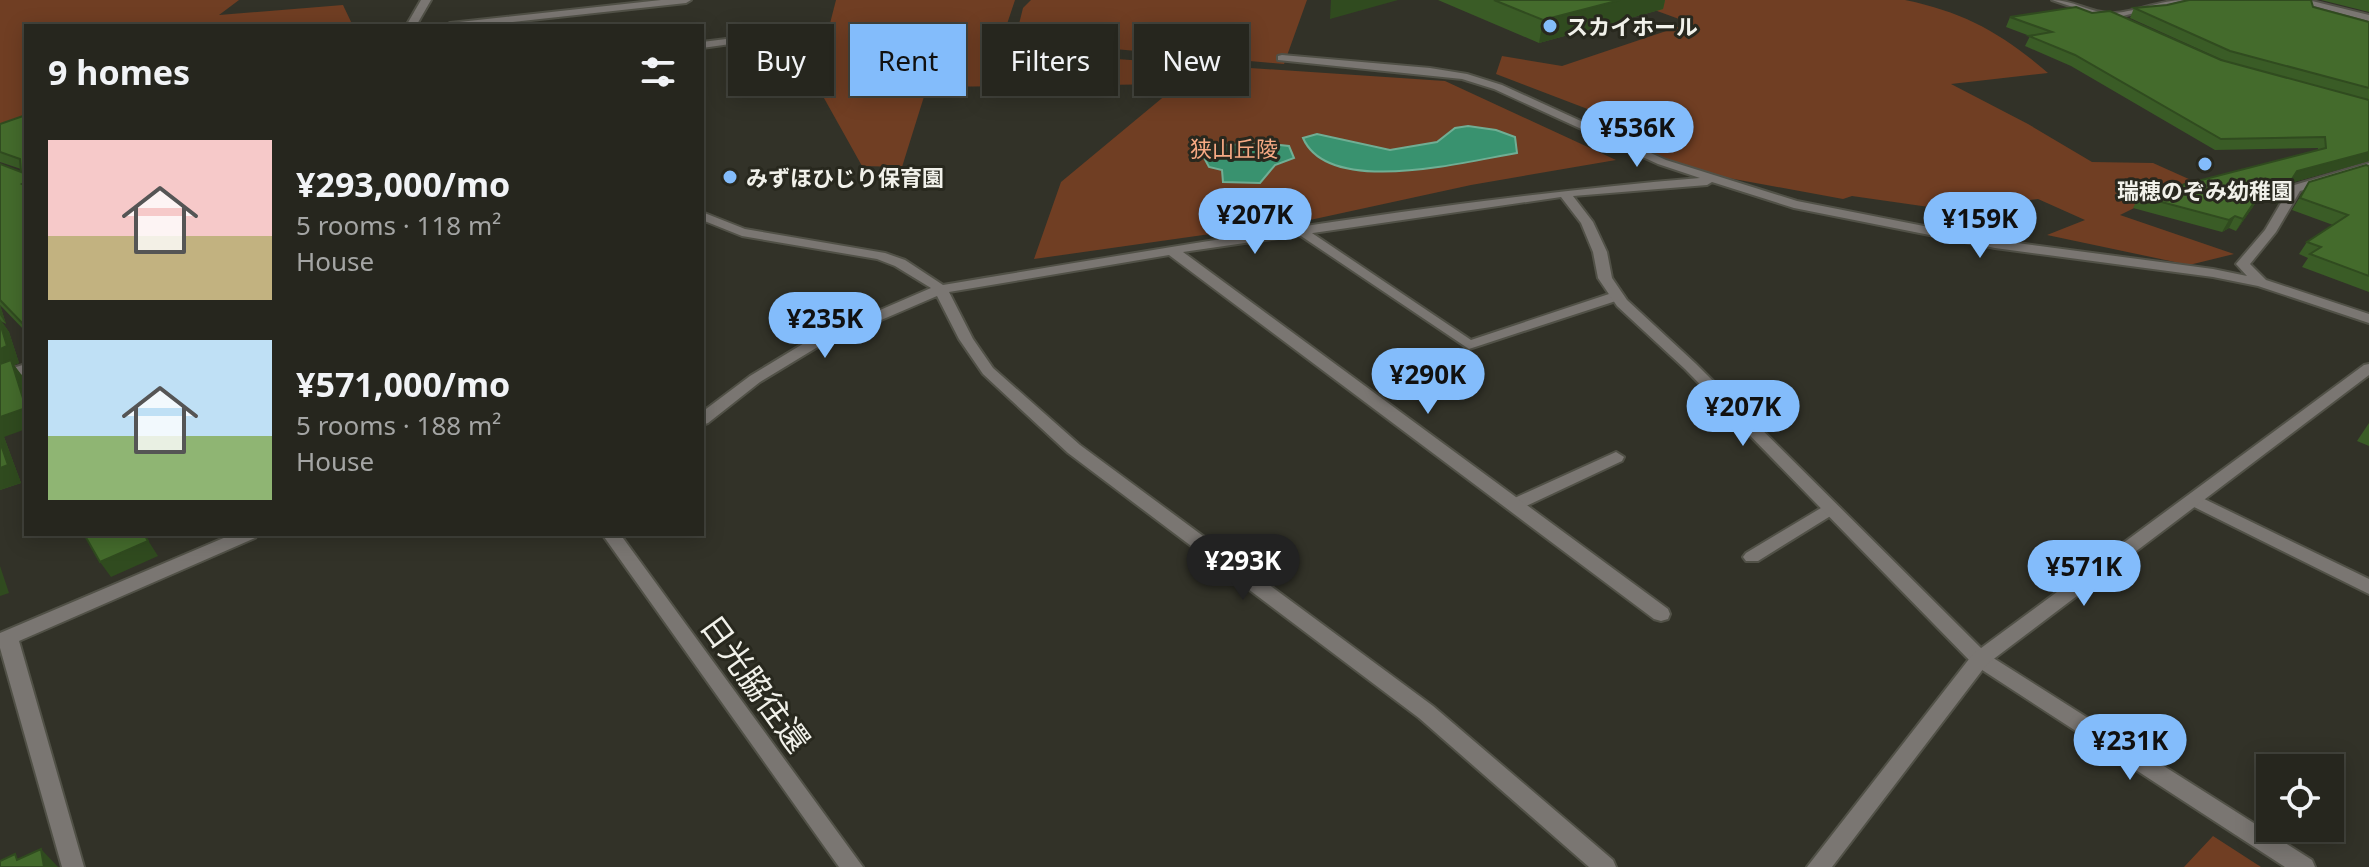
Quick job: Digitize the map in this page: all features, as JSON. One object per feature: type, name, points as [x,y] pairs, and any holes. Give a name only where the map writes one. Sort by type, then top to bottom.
[{"type":"street","points":[[412,24],[426,0]]},
{"type":"street","points":[[578,24],[587,0]]},
{"type":"street","points":[[467,24],[686,0]]},
{"type":"street","points":[[2057,0],[2122,22]]},
{"type":"street","points":[[2110,16],[2179,0]]},
{"type":"street","points":[[2297,0],[2369,18]]},
{"type":"street","points":[[2311,12],[2369,28]]},
{"type":"street","points":[[704,45],[728,42]]},
{"type":"street","points":[[1282,58],[1463,76],[1498,87],[1662,162],[1794,204],[1882,224],[1995,244],[2213,273],[2261,283],[2369,319]]},
{"type":"street","points":[[2261,283],[2243,264],[2270,232],[2295,189],[2365,171]]},
{"type":"street","points":[[704,418],[755,379],[811,345],[941,289],[1171,250],[1564,193],[1713,180]]},
{"type":"street","points":[[1564,193],[1587,222],[1600,252],[1605,278],[1617,296],[1980,659],[2304,867]]},
{"type":"street","points":[[704,217],[742,232],[880,256],[900,263],[941,289],[966,339],[988,371],[1030,411],[1098,467],[1426,712],[1605,867]]},
{"type":"street","points":[[1303,231],[1469,345],[1617,296]]},
{"type":"street","points":[[1171,250],[1661,614]]},
{"type":"street","points":[[1818,867],[1980,659],[2369,368]]},
{"type":"street","points":[[0,377],[24,369]]},
{"type":"street","points":[[1514,505],[1616,457]]},
{"type":"street","points":[[2194,500],[2369,587]]},
{"type":"street","points":[[1752,557],[1831,508]]},
{"type":"street","points":[[73,867],[4,639],[244,536]]},
{"type":"street","name":"日光脇往還","points":[[612,536],[852,867]]},
{"type":"green space","points":[[0,0],[239,0],[219,15],[343,5],[352,24],[24,24],[24,130],[0,139]]},
{"type":"green space","name":"狭山丘陵","points":[[836,0],[1015,0],[1007,24],[982,24],[982,86],[966,87],[966,24],[850,24],[850,96],[924,96],[902,167],[862,166],[823,96],[834,96],[834,24],[830,24]]},
{"type":"green space","points":[[1031,0],[1307,0],[1284,64],[1249,61],[1249,24],[1134,24],[1134,51],[1118,49],[1118,24],[1019,24],[1023,8]]},
{"type":"green space","points":[[1627,0],[1905,0],[1964,18],[1999,36],[2048,73],[1951,84],[2092,162],[2153,163],[2191,180],[2120,215],[2234,254],[2189,265],[2047,235],[2085,220],[2038,199],[1950,210],[1852,196],[1843,199],[1674,168],[1598,113],[1496,74],[1502,56],[1562,66],[1690,23]]},
{"type":"green space","name":"狭山丘陵","points":[[1118,59],[1134,60],[1134,85],[1118,85]]},
{"type":"green space","name":"狭山丘陵","points":[[1249,68],[1445,81],[1616,160],[1471,185],[1310,220],[1034,259],[1061,182],[1165,96],[1249,96]]},
{"type":"green space","points":[[2213,836],[2261,867],[2184,867]]},
{"type":"shaded area","points":[[1468,126],[1496,130],[1515,137],[1517,153],[1434,168],[1369,171],[1340,167],[1318,156],[1303,138],[1317,134],[1390,150],[1437,142],[1455,128]]},
{"type":"shaded area","points":[[1215,145],[1289,146],[1294,158],[1275,165],[1260,183],[1223,182],[1222,170],[1209,167],[1202,154]]},
{"type":"building","points":[[1494,0],[1620,0],[1543,20]]},
{"type":"building","points":[[2189,0],[2311,0],[2313,7],[2369,22],[2369,88],[2230,51],[2134,8]]},
{"type":"building","points":[[2076,7],[2092,13],[2110,11],[2221,60],[2369,100],[2369,152],[2297,171],[2284,192],[2265,186],[2243,219],[2235,216],[2229,220],[2139,196],[2326,148],[2325,137],[2221,139],[2075,55],[2029,36],[2052,32],[2010,17]]},
{"type":"building","points":[[24,116],[24,325],[0,300],[0,164],[21,172],[20,159],[0,152],[0,124]]},
{"type":"building","points":[[2369,166],[2369,276],[2310,254],[2321,247],[2307,242],[2348,215],[2300,198],[2309,182]]},
{"type":"building","points":[[0,323],[7,346],[0,349]]},
{"type":"building","points":[[11,360],[24,409],[0,417],[0,364]]},
{"type":"building","points":[[0,442],[8,465],[0,468]]},
{"type":"building","points":[[85,536],[145,536],[148,541],[100,562]]},
{"type":"building","points":[[41,849],[44,867],[0,867],[0,861],[15,854],[17,860]]},
{"type":"place","name":"スカイホール","points":[[1550,26]]},
{"type":"place","name":"瑞穂のぞみ幼稚園","points":[[2205,164]]},
{"type":"place","name":"みずほひじり保育園","points":[[730,177]]}]
